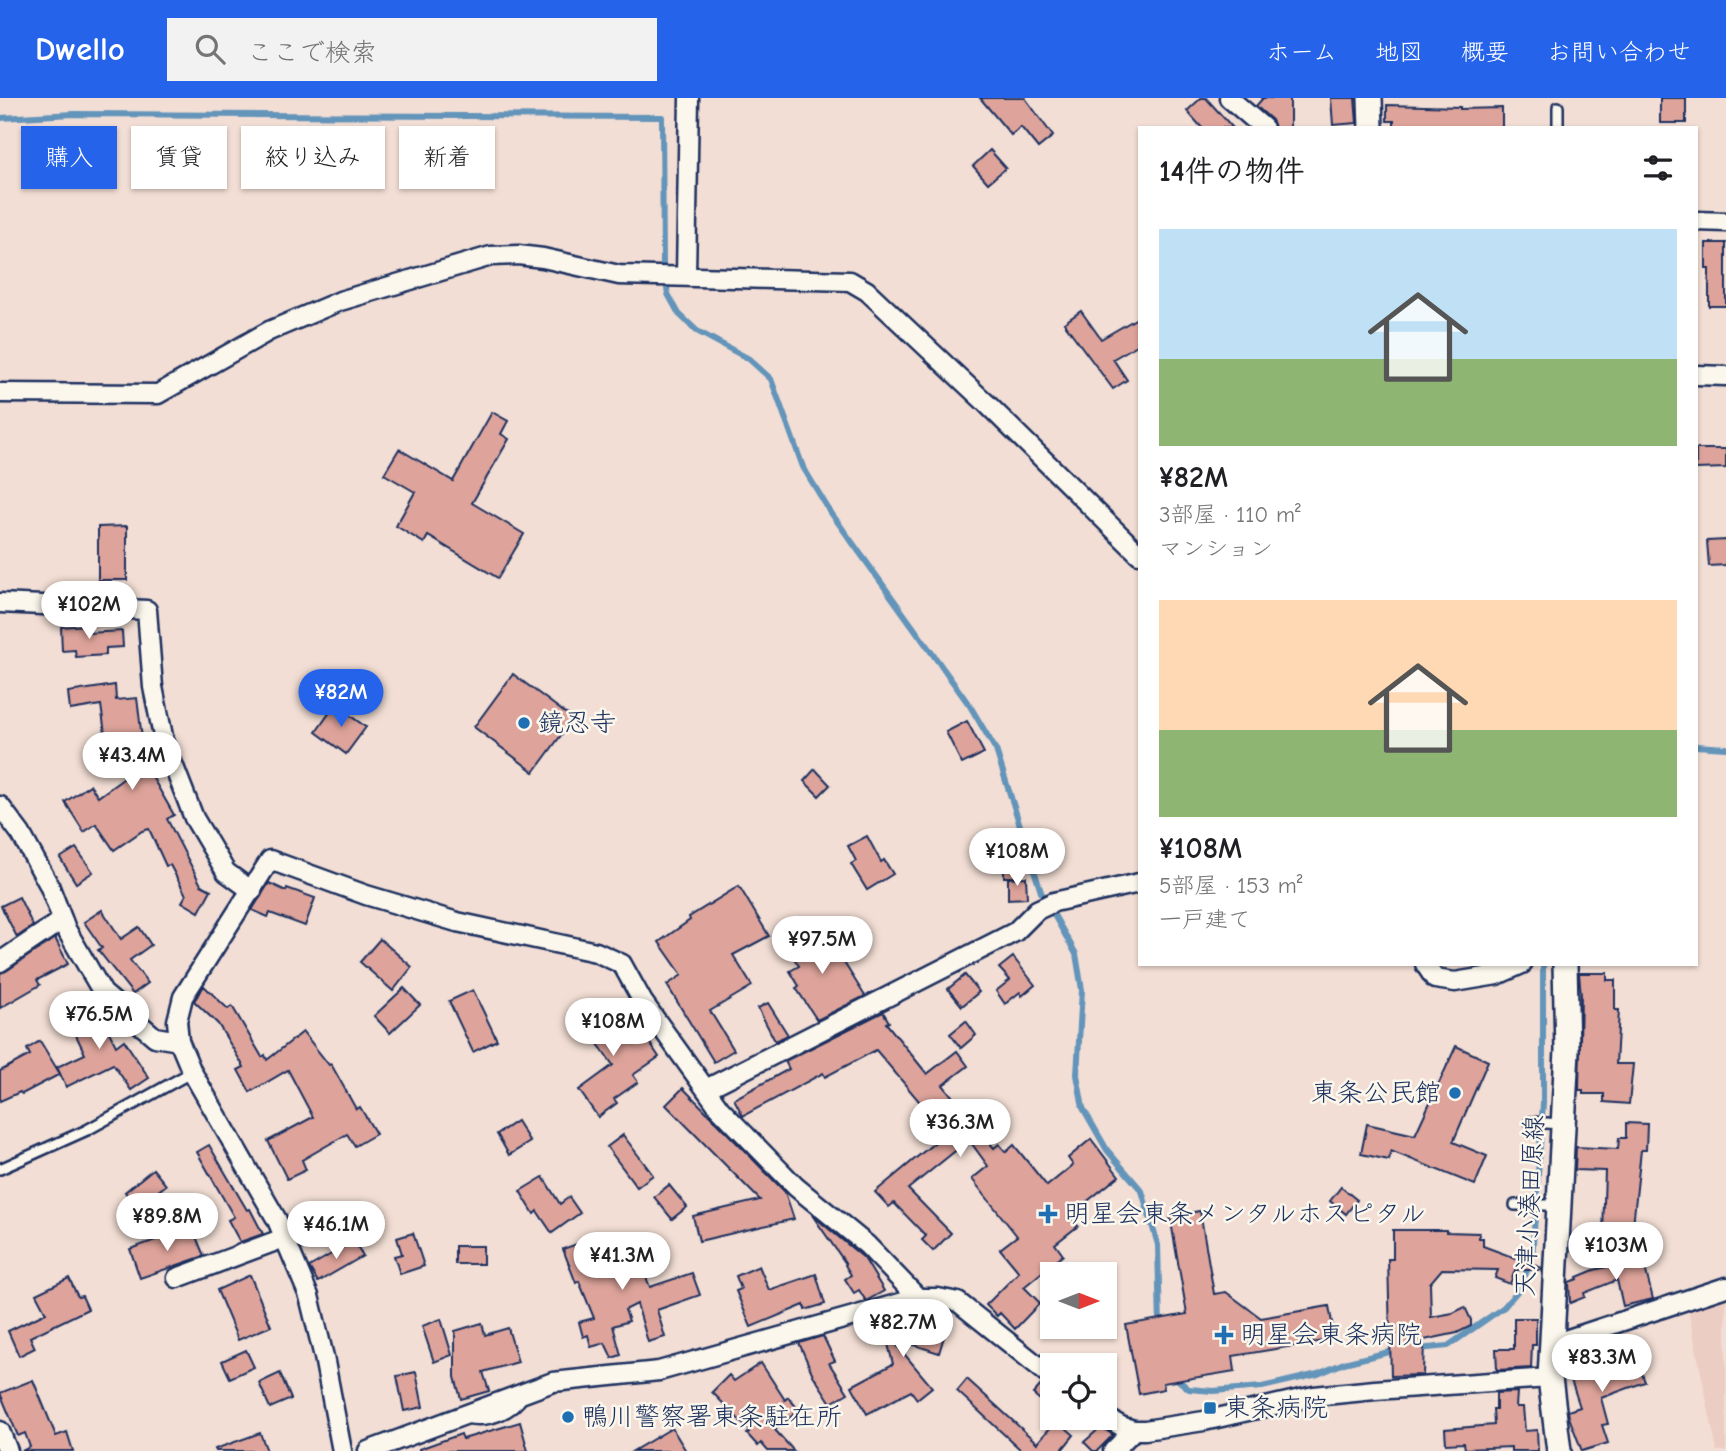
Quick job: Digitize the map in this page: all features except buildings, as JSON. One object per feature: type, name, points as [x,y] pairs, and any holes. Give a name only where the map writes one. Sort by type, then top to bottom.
[{"type":"main road","points":[[1370,98],[1371,126]]},
{"type":"main road","name":"天津小湊田原線","points":[[1559,1451],[1550,1378],[1550,1205],[1567,1050],[1564,966]]},
{"type":"street","points":[[681,276],[689,98]]},
{"type":"street","points":[[1229,98],[1262,126]]},
{"type":"street","points":[[1698,221],[1726,222]]},
{"type":"street","points":[[0,393],[158,394],[269,331],[328,306],[491,256],[543,258],[619,275],[850,281],[867,291],[986,403],[1138,553]]},
{"type":"street","points":[[1698,375],[1726,376]]},
{"type":"street","points":[[0,603],[147,610],[153,687],[164,741],[194,818],[226,872],[252,891]]},
{"type":"street","points":[[0,806],[21,834],[49,885],[62,920],[103,993],[155,1037],[179,1041]]},
{"type":"street","points":[[342,1451],[324,1356],[309,1296],[276,1220],[191,1072],[179,1041],[177,1021],[183,997],[270,860],[366,895],[457,922],[596,952],[622,964],[643,1002],[720,1109],[796,1187],[867,1245],[918,1298]]},
{"type":"street","points":[[706,1089],[1015,932],[1037,910],[1054,902],[1138,883]]},
{"type":"street","points":[[0,962],[62,920]]},
{"type":"street","points":[[1426,966],[1435,979],[1455,982],[1497,975],[1517,966]]},
{"type":"street","points":[[177,1278],[284,1238]]},
{"type":"street","points":[[1550,1345],[1726,1287]]},
{"type":"street","points":[[368,1451],[553,1382],[659,1371],[918,1298],[958,1302],[1040,1367]]},
{"type":"street","points":[[1117,1422],[1134,1430],[1204,1421],[1314,1396],[1550,1378]]},
{"type":"street","points":[[1113,1451],[1134,1430]]},
{"type":"street","points":[[0,1431],[8,1451]]},
{"type":"lane","points":[[1558,107],[1558,126]]},
{"type":"lane","points":[[0,1169],[87,1130],[191,1072]]},
{"type":"lane","points":[[1530,1122],[1557,1124]]},
{"type":"lane","points":[[1515,1205],[1550,1205]]},
{"type":"shaded area","points":[[1726,1297],[1726,1451],[1717,1451],[1688,1310]]},
{"type":"waterway","points":[[0,118],[74,114],[662,117],[663,266],[668,294],[679,314],[697,331],[749,359],[771,379],[803,467],[829,510],[970,706],[996,750],[1041,892],[1076,954],[1082,990],[1077,1075],[1083,1108],[1107,1150],[1142,1191],[1158,1245],[1160,1327]]},
{"type":"waterway","points":[[1698,746],[1726,748]]},
{"type":"waterway","points":[[1418,1349],[1448,1346],[1504,1307],[1520,1288],[1532,1258],[1543,1103],[1543,966]]},
{"type":"waterway","points":[[1173,1376],[1189,1389],[1213,1391],[1262,1387],[1318,1374],[1344,1363],[1397,1350]]},
{"type":"place","name":"鏡忍寺","points":[[524,723]]},
{"type":"place","name":"東条公民館","points":[[1455,1093]]},
{"type":"place","name":"明星会東条メンタルホスピタル","points":[[1048,1214]]},
{"type":"place","name":"明星会東条病院","points":[[1224,1335]]},
{"type":"place","name":"東条病院","points":[[1210,1408]]},
{"type":"place","name":"鴨川警察署東条駐在所","points":[[568,1417]]}]
